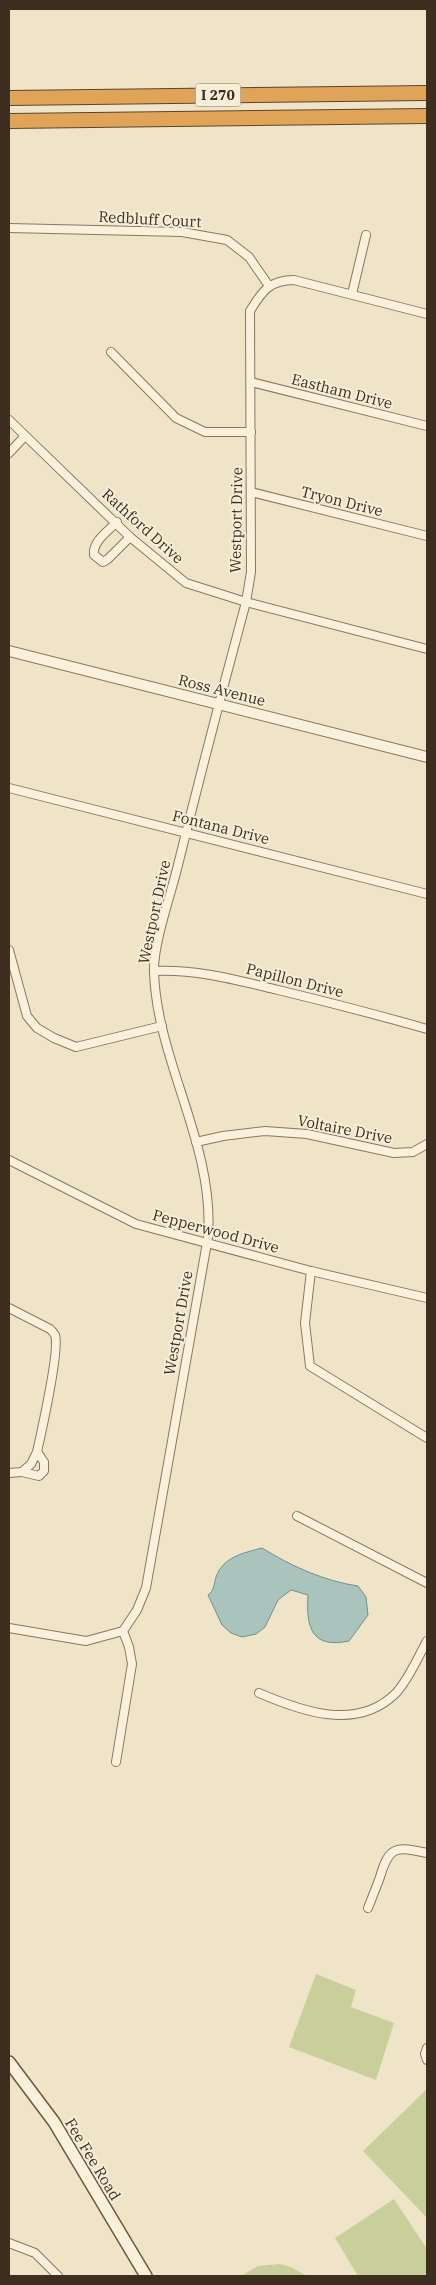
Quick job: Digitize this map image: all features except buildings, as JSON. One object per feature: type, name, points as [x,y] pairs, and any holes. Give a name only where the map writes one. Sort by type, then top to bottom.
[{"type":"highway","name":"I 270","points":[[9,98],[427,93]]},
{"type":"highway","name":"I 270","points":[[9,121],[427,116]]},
{"type":"main road","name":"Fee Fee Road","points":[[9,2062],[54,2122],[146,2276]]},
{"type":"street","name":"Redbluff Court","points":[[9,228],[182,232],[227,240],[250,257],[269,286]]},
{"type":"street","points":[[352,294],[366,235]]},
{"type":"street","points":[[269,286],[281,280],[294,280],[427,314]]},
{"type":"street","name":"Westport Drive","points":[[124,1631],[137,1610],[146,1588],[210,1214],[196,1142],[162,1026],[154,971],[157,947],[218,704],[246,602],[251,572],[250,311],[258,297],[269,286]]},
{"type":"street","points":[[111,352],[176,418],[205,432],[251,432]]},
{"type":"street","name":"Eastham Drive","points":[[251,382],[427,426]]},
{"type":"street","name":"Rathford Drive","points":[[9,420],[117,522],[130,537],[186,583],[246,602],[427,649]]},
{"type":"street","points":[[9,453],[24,436]]},
{"type":"street","name":"Tryon Drive","points":[[251,492],[427,536]]},
{"type":"street","points":[[117,522],[96,543],[93,548],[94,555],[103,562],[130,537]]},
{"type":"street","name":"Ross Avenue","points":[[9,651],[427,757]]},
{"type":"street","name":"Fontana Drive","points":[[9,788],[427,894]]},
{"type":"street","points":[[9,950],[27,1016],[37,1028],[54,1038],[76,1047],[162,1026]]},
{"type":"street","name":"Papillon Drive","points":[[154,971],[182,970],[206,973],[353,1008],[427,1029]]},
{"type":"street","name":"Voltaire Drive","points":[[196,1142],[223,1136],[265,1131],[307,1134],[394,1153],[413,1152],[427,1144]]},
{"type":"street","name":"Pepperwood Drive","points":[[9,1160],[136,1224],[427,1298]]},
{"type":"street","points":[[311,1270],[305,1323],[310,1366],[427,1438]]},
{"type":"street","points":[[9,1308],[50,1329],[55,1335],[54,1362],[37,1452],[31,1464],[22,1472]]},
{"type":"street","points":[[9,1473],[22,1472],[39,1476],[44,1471],[44,1462],[37,1452]]},
{"type":"street","points":[[297,1516],[427,1583]]},
{"type":"street","points":[[9,1628],[86,1641],[124,1631],[130,1647],[132,1664],[116,1762]]},
{"type":"street","points":[[259,1694],[324,1715],[339,1716],[361,1712],[376,1706],[396,1693],[427,1640]]},
{"type":"street","points":[[368,1908],[383,1863],[390,1853],[403,1849],[427,1853]]},
{"type":"street","points":[[427,2048],[425,2054],[427,2060]]},
{"type":"street","points":[[9,2243],[35,2253],[58,2276]]},
{"type":"green space","points":[[316,1974],[356,1990],[351,2007],[394,2023],[376,2080],[289,2047]]},
{"type":"green space","points":[[427,2089],[427,2218],[363,2151]]},
{"type":"green space","points":[[394,2199],[427,2249],[427,2276],[358,2276],[335,2238]]},
{"type":"green space","points":[[280,2264],[291,2267],[307,2276],[241,2276],[258,2266]]},
{"type":"water","points":[[262,1548],[308,1572],[345,1584],[358,1586],[366,1597],[368,1615],[349,1641],[326,1642],[319,1638],[310,1626],[308,1595],[291,1590],[278,1600],[265,1627],[256,1634],[242,1637],[231,1633],[222,1625],[208,1595],[213,1589],[219,1570],[234,1557]]}]
